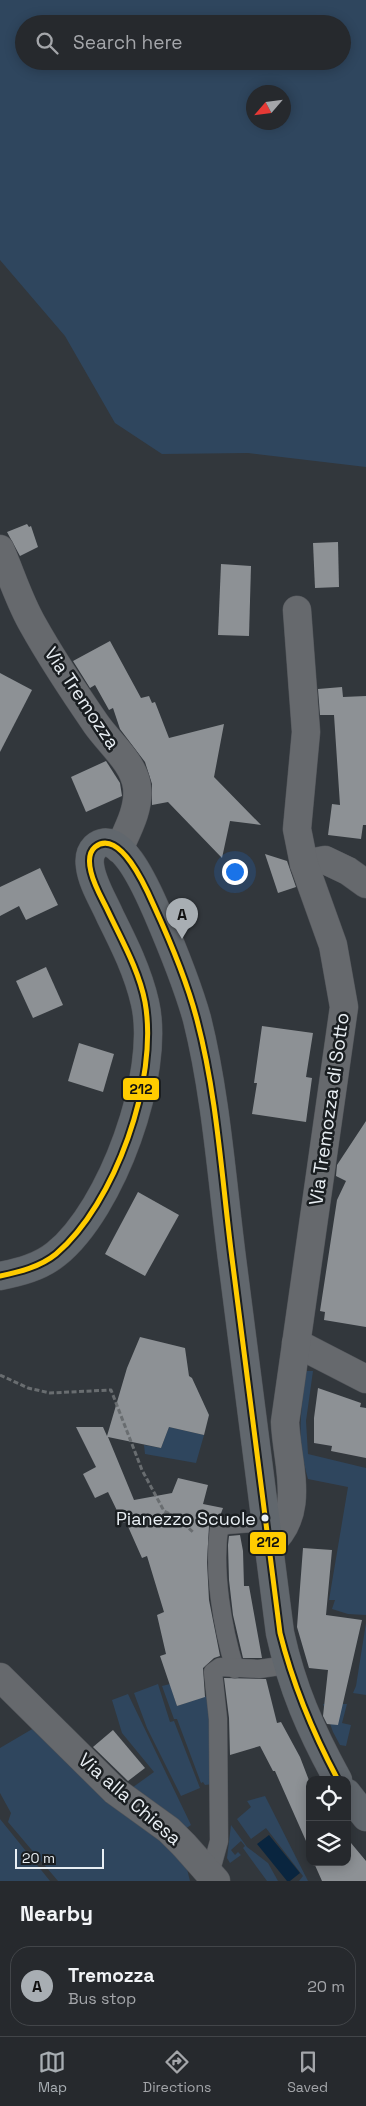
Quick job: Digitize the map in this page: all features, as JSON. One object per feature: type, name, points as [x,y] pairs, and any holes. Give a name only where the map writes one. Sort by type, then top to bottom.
[{"type":"street","name":"Via Tremozza","points":[[0,549],[22,604],[34,626],[85,708],[124,760],[133,776],[137,787],[137,797],[133,816],[119,849]]},
{"type":"street","name":"Via Tremozza di Sotto","points":[[267,1534],[284,1529],[292,1507],[285,1422],[344,1007],[333,946],[304,864],[297,829],[306,732],[297,610]]},
{"type":"street","points":[[0,1276],[35,1266],[53,1256],[84,1225],[106,1189],[125,1143],[138,1104],[145,1074],[148,1047],[146,1005],[132,961],[98,891],[90,870],[89,860],[92,851],[98,845],[104,843],[119,849],[140,876],[167,937],[196,1016],[205,1057],[280,1633],[287,1665],[305,1717],[336,1776]]},
{"type":"street","points":[[304,864],[325,860],[348,871],[366,884]]},
{"type":"street","points":[[296,1343],[366,1379]]},
{"type":"street","name":"Via alla Chiesa","points":[[0,1677],[115,1791],[169,1830],[213,1878]]},
{"type":"street","points":[[351,1798],[366,1817]]},
{"type":"lane","points":[[235,1669],[222,1622],[219,1528],[226,1525],[267,1534]]},
{"type":"lane","points":[[213,1878],[220,1841],[218,1718],[213,1672],[220,1667],[259,1669],[287,1665]]},
{"type":"path","points":[[0,1375],[28,1388],[50,1393],[111,1390],[142,1470],[164,1511],[179,1519],[194,1532],[219,1562]]},
{"type":"shaded area","points":[[0,0],[366,0],[366,467],[248,453],[162,454],[115,423],[65,336],[0,260]]},
{"type":"shaded area","points":[[306,1371],[313,1371],[306,1421],[308,1454],[366,1468],[366,1615],[348,1614],[332,1609],[335,1600],[329,1600],[348,1487],[308,1479],[301,1438],[301,1413]]},
{"type":"shaded area","points":[[169,1427],[204,1435],[196,1463],[145,1454],[144,1445],[161,1448]]},
{"type":"shaded area","points":[[366,1623],[366,1695],[353,1693],[356,1686]]},
{"type":"shaded area","points":[[158,1684],[170,1722],[174,1721],[200,1788],[181,1796],[147,1728],[134,1693]]},
{"type":"shaded area","points":[[170,1684],[177,1706],[207,1696],[210,1705],[213,1784],[205,1785],[203,1782],[201,1783],[177,1719],[174,1719],[162,1686]]},
{"type":"shaded area","points":[[128,1694],[191,1825],[185,1829],[129,1790],[154,1772],[122,1733],[112,1700]]},
{"type":"shaded area","points":[[323,1704],[347,1704],[342,1723],[351,1725],[346,1746],[340,1745]]},
{"type":"shaded area","points":[[34,1728],[175,1848],[186,1865],[190,1881],[58,1881],[8,1822],[11,1813],[0,1793],[0,1748]]},
{"type":"shaded area","points":[[265,1796],[308,1881],[299,1881],[303,1876],[266,1828],[251,1839],[237,1819],[251,1807],[247,1801]]},
{"type":"shaded area","points":[[0,1819],[50,1881],[0,1881]]},
{"type":"shaded area","points":[[231,1825],[247,1847],[268,1863],[278,1881],[267,1881],[243,1848],[245,1846],[241,1841],[231,1850],[235,1855],[238,1852],[241,1855],[230,1863],[227,1858]]},
{"type":"shaded area","points":[[269,1835],[300,1873],[290,1881],[287,1881],[257,1844]]},
{"type":"building","points":[[27,524],[29,527],[31,526],[38,547],[20,556],[7,532]]},
{"type":"building","points":[[338,542],[339,587],[315,588],[313,543]]},
{"type":"building","points":[[221,564],[251,566],[249,636],[218,635]]},
{"type":"building","points":[[110,641],[141,698],[149,696],[152,703],[155,702],[169,738],[224,724],[214,777],[261,825],[230,821],[222,858],[168,802],[152,805],[152,784],[145,762],[120,729],[113,708],[109,710],[95,685],[90,688],[73,661]]},
{"type":"building","points":[[0,673],[32,690],[0,752]]},
{"type":"building","points":[[342,687],[343,697],[366,696],[366,825],[363,825],[361,839],[328,835],[332,804],[340,805],[334,715],[320,715],[318,689]]},
{"type":"building","points":[[106,761],[120,783],[122,796],[86,812],[71,777]]},
{"type":"building","points":[[265,854],[287,861],[296,887],[278,893]]},
{"type":"building","points":[[40,868],[58,905],[26,920],[19,906],[0,916],[0,887]]},
{"type":"building","points":[[46,967],[63,1005],[33,1018],[16,981]]},
{"type":"building","points":[[262,1026],[313,1033],[306,1077],[312,1078],[306,1122],[252,1114],[257,1083],[254,1083]]},
{"type":"building","points":[[79,1043],[114,1054],[103,1092],[68,1081]]},
{"type":"building","points":[[366,1121],[366,1327],[324,1320],[325,1312],[320,1311],[337,1200],[346,1181],[336,1176],[337,1165]]},
{"type":"building","points":[[138,1192],[179,1215],[145,1276],[105,1254]]},
{"type":"building","points":[[140,1337],[185,1348],[189,1376],[192,1378],[209,1415],[204,1435],[169,1427],[161,1448],[108,1437],[134,1500],[172,1493],[178,1478],[208,1485],[203,1504],[223,1508],[220,1516],[211,1521],[209,1526],[207,1562],[209,1600],[220,1656],[214,1658],[203,1668],[205,1697],[177,1706],[160,1656],[166,1654],[157,1615],[164,1612],[147,1556],[142,1558],[126,1522],[123,1523],[108,1492],[95,1498],[83,1474],[96,1467],[76,1427],[103,1427],[107,1436],[127,1368]]},
{"type":"building","points":[[318,1388],[361,1403],[360,1407],[366,1408],[366,1458],[331,1451],[332,1446],[314,1443],[314,1418]]},
{"type":"building","points":[[240,1535],[243,1551],[244,1586],[249,1586],[262,1658],[243,1658],[233,1615],[228,1545],[229,1536]]},
{"type":"building","points":[[303,1548],[332,1550],[326,1615],[362,1620],[338,1725],[327,1724],[323,1716],[328,1670],[309,1668],[297,1627]]},
{"type":"building","points":[[224,1678],[266,1679],[277,1723],[281,1722],[300,1757],[307,1776],[306,1841],[275,1771],[273,1771],[260,1746],[230,1755],[229,1718]]},
{"type":"building","points":[[113,1730],[145,1768],[128,1781],[93,1747]]},
{"type":"building","points":[[351,1843],[366,1861],[366,1881],[322,1881],[315,1866],[351,1866]]},
{"type":"transit line","name":"212","points":[[0,1276],[22,1271],[50,1259],[77,1232],[97,1204],[114,1173],[128,1138],[139,1102],[148,1033],[145,1002],[134,966],[98,891],[91,872],[91,852],[95,847],[104,843],[114,846],[123,853],[139,875],[178,962],[197,1020],[215,1111],[280,1633],[304,1708],[336,1776]]},
{"type":"place","name":"Tremozza","points":[[182,939]]},
{"type":"place","name":"Pianezzo Scuole","points":[[265,1518]]}]
